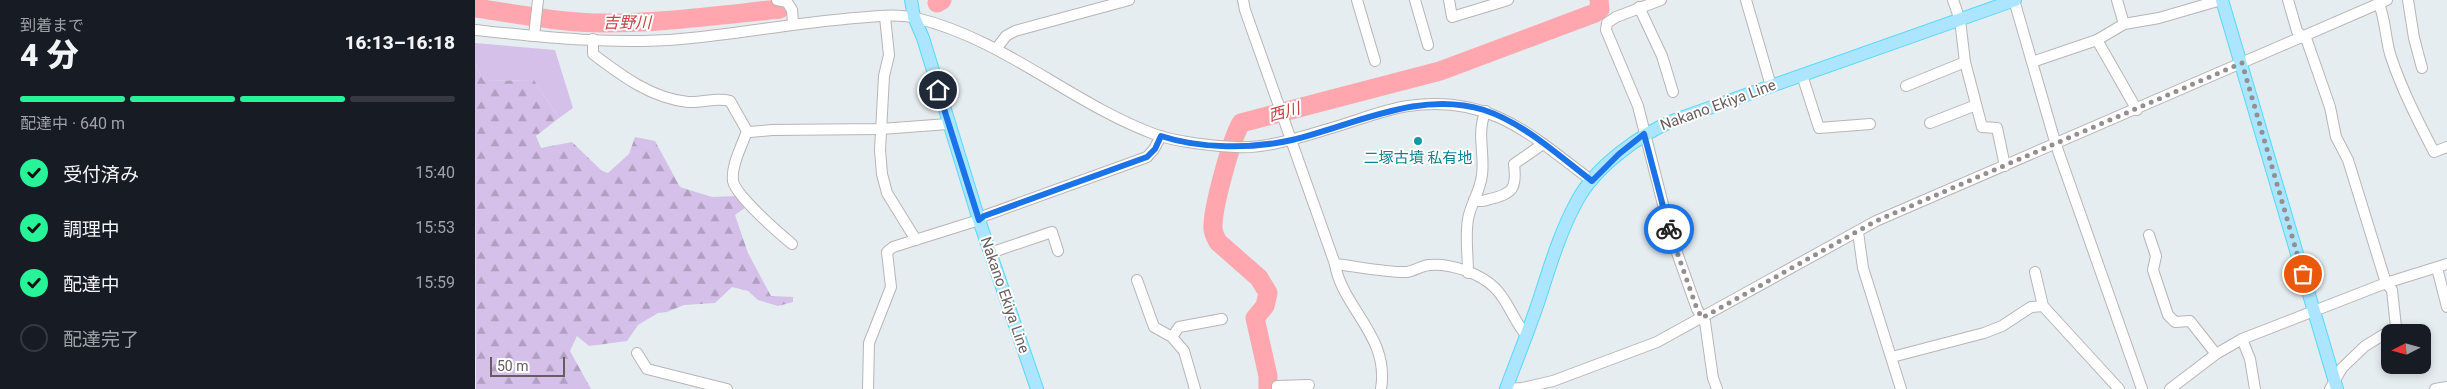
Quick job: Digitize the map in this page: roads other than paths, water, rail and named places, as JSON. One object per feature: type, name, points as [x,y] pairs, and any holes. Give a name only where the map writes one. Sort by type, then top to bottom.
[{"type":"main road","name":"Nakano Ekiya Line","points":[[911,0],[914,18],[923,38],[979,220],[1037,389]]},
{"type":"main road","name":"Nakano Ekiya Line","points":[[1506,389],[1527,336],[1559,240],[1578,199],[1592,181],[1619,154],[1644,134],[1675,120],[2014,0]]},
{"type":"main road","points":[[2222,0],[2242,63],[2334,387]]},
{"type":"street","points":[[777,0],[787,2],[792,10],[793,24]]},
{"type":"street","points":[[996,49],[1006,36],[1015,31],[1129,0]]},
{"type":"street","points":[[1243,0],[1335,264],[1337,280],[1368,327],[1384,372],[1381,389]]},
{"type":"street","points":[[1357,0],[1375,61]]},
{"type":"street","points":[[1415,0],[1428,45]]},
{"type":"street","points":[[1449,0],[1452,18],[1508,0]]},
{"type":"street","points":[[1661,0],[1616,17],[1607,23],[1606,30],[1638,106],[1671,236],[1702,318],[1717,389]]},
{"type":"street","points":[[1746,0],[1771,86]]},
{"type":"street","points":[[1953,0],[1960,20],[1965,62],[1982,127],[1997,128],[2005,166]]},
{"type":"street","points":[[2014,0],[2056,145],[2142,389]]},
{"type":"street","points":[[2117,0],[2124,24]]},
{"type":"street","points":[[2032,62],[2097,40],[2124,24],[2159,18],[2222,0]]},
{"type":"street","points":[[2288,0],[2297,31],[2307,41],[2330,107],[2336,137],[2348,160],[2386,283],[2392,290],[2396,327],[2365,346],[2342,368],[2334,387]]},
{"type":"street","points":[[2408,0],[2414,38],[2422,68]]},
{"type":"street","points":[[1506,389],[1522,388],[1553,381],[1628,355],[1702,318],[1876,221],[2056,145],[2383,2],[2390,54],[2410,108],[2435,152],[2447,147]]},
{"type":"street","points":[[534,36],[537,4]]},
{"type":"street","points":[[1639,7],[1661,56],[1673,92]]},
{"type":"street","points":[[885,17],[889,55],[884,76],[880,150],[887,193],[916,240]]},
{"type":"street","points":[[475,30],[593,39],[677,40],[793,24],[885,17],[914,18],[996,49],[1116,117],[1161,136],[1238,148],[1291,140],[1406,107],[1449,103],[1486,111],[1510,122],[1592,181]]},
{"type":"street","points":[[593,39],[593,54],[641,88],[687,102],[723,99],[730,101],[747,131],[734,168],[733,182],[766,221],[791,244]]},
{"type":"street","points":[[2097,40],[2137,110]]},
{"type":"street","points":[[1906,86],[1965,62]]},
{"type":"street","points":[[1802,75],[1819,128],[1870,124]]},
{"type":"street","points":[[1930,123],[1976,105]]},
{"type":"street","points":[[1468,273],[1468,220],[1474,200],[1478,195],[1482,175],[1481,122],[1486,111]]},
{"type":"street","points":[[747,131],[881,129],[948,124]]},
{"type":"street","points":[[867,389],[869,343],[891,287],[887,252],[893,247],[979,220],[984,216],[1147,157],[1155,149],[1161,136]]},
{"type":"street","points":[[1474,200],[1479,202],[1511,192],[1516,179],[1514,164],[1543,144]]},
{"type":"street","points":[[991,253],[1051,232],[1058,251]]},
{"type":"street","points":[[1858,232],[1863,268],[1901,389]]},
{"type":"street","points":[[2149,235],[2156,256],[2153,270],[2168,315],[2175,322],[2189,321],[2216,354]]},
{"type":"street","points":[[1335,264],[1407,272],[1427,265],[1445,265],[1468,273],[1484,280],[1495,288],[1510,309],[1519,328],[1527,336]]},
{"type":"street","points":[[2171,389],[2216,354],[2242,339],[2314,313],[2386,283],[2447,264]]},
{"type":"street","points":[[2437,268],[2447,307]]},
{"type":"street","points":[[2035,272],[2043,306],[2119,389]]},
{"type":"street","points":[[1137,280],[1154,326],[1172,337],[1184,351],[1195,389]]},
{"type":"street","points":[[1892,357],[1984,333],[2002,326],[2031,306],[2043,306]]},
{"type":"street","points":[[1172,337],[1179,327],[1222,319]]},
{"type":"street","points":[[2242,339],[2250,359],[2255,389]]},
{"type":"street","points":[[637,352],[647,369],[727,389]]},
{"type":"street","points":[[1277,389],[1277,386],[1309,385]]},
{"type":"street","points":[[2435,389],[2447,387]]},
{"type":"waterway","name":"吉野川","points":[[937,3],[942,0]]},
{"type":"waterway","name":"西川","points":[[1268,389],[1268,376],[1255,318],[1265,306],[1268,293],[1259,278],[1218,242],[1213,229],[1216,202],[1233,143],[1241,123],[1440,71],[1595,13],[1600,9],[1599,0]]},
{"type":"waterway","name":"吉野川","points":[[475,8],[588,23],[670,20],[780,9]]},
{"type":"place","name":"二塚古墳 私有地","points":[[1418,141]]}]
